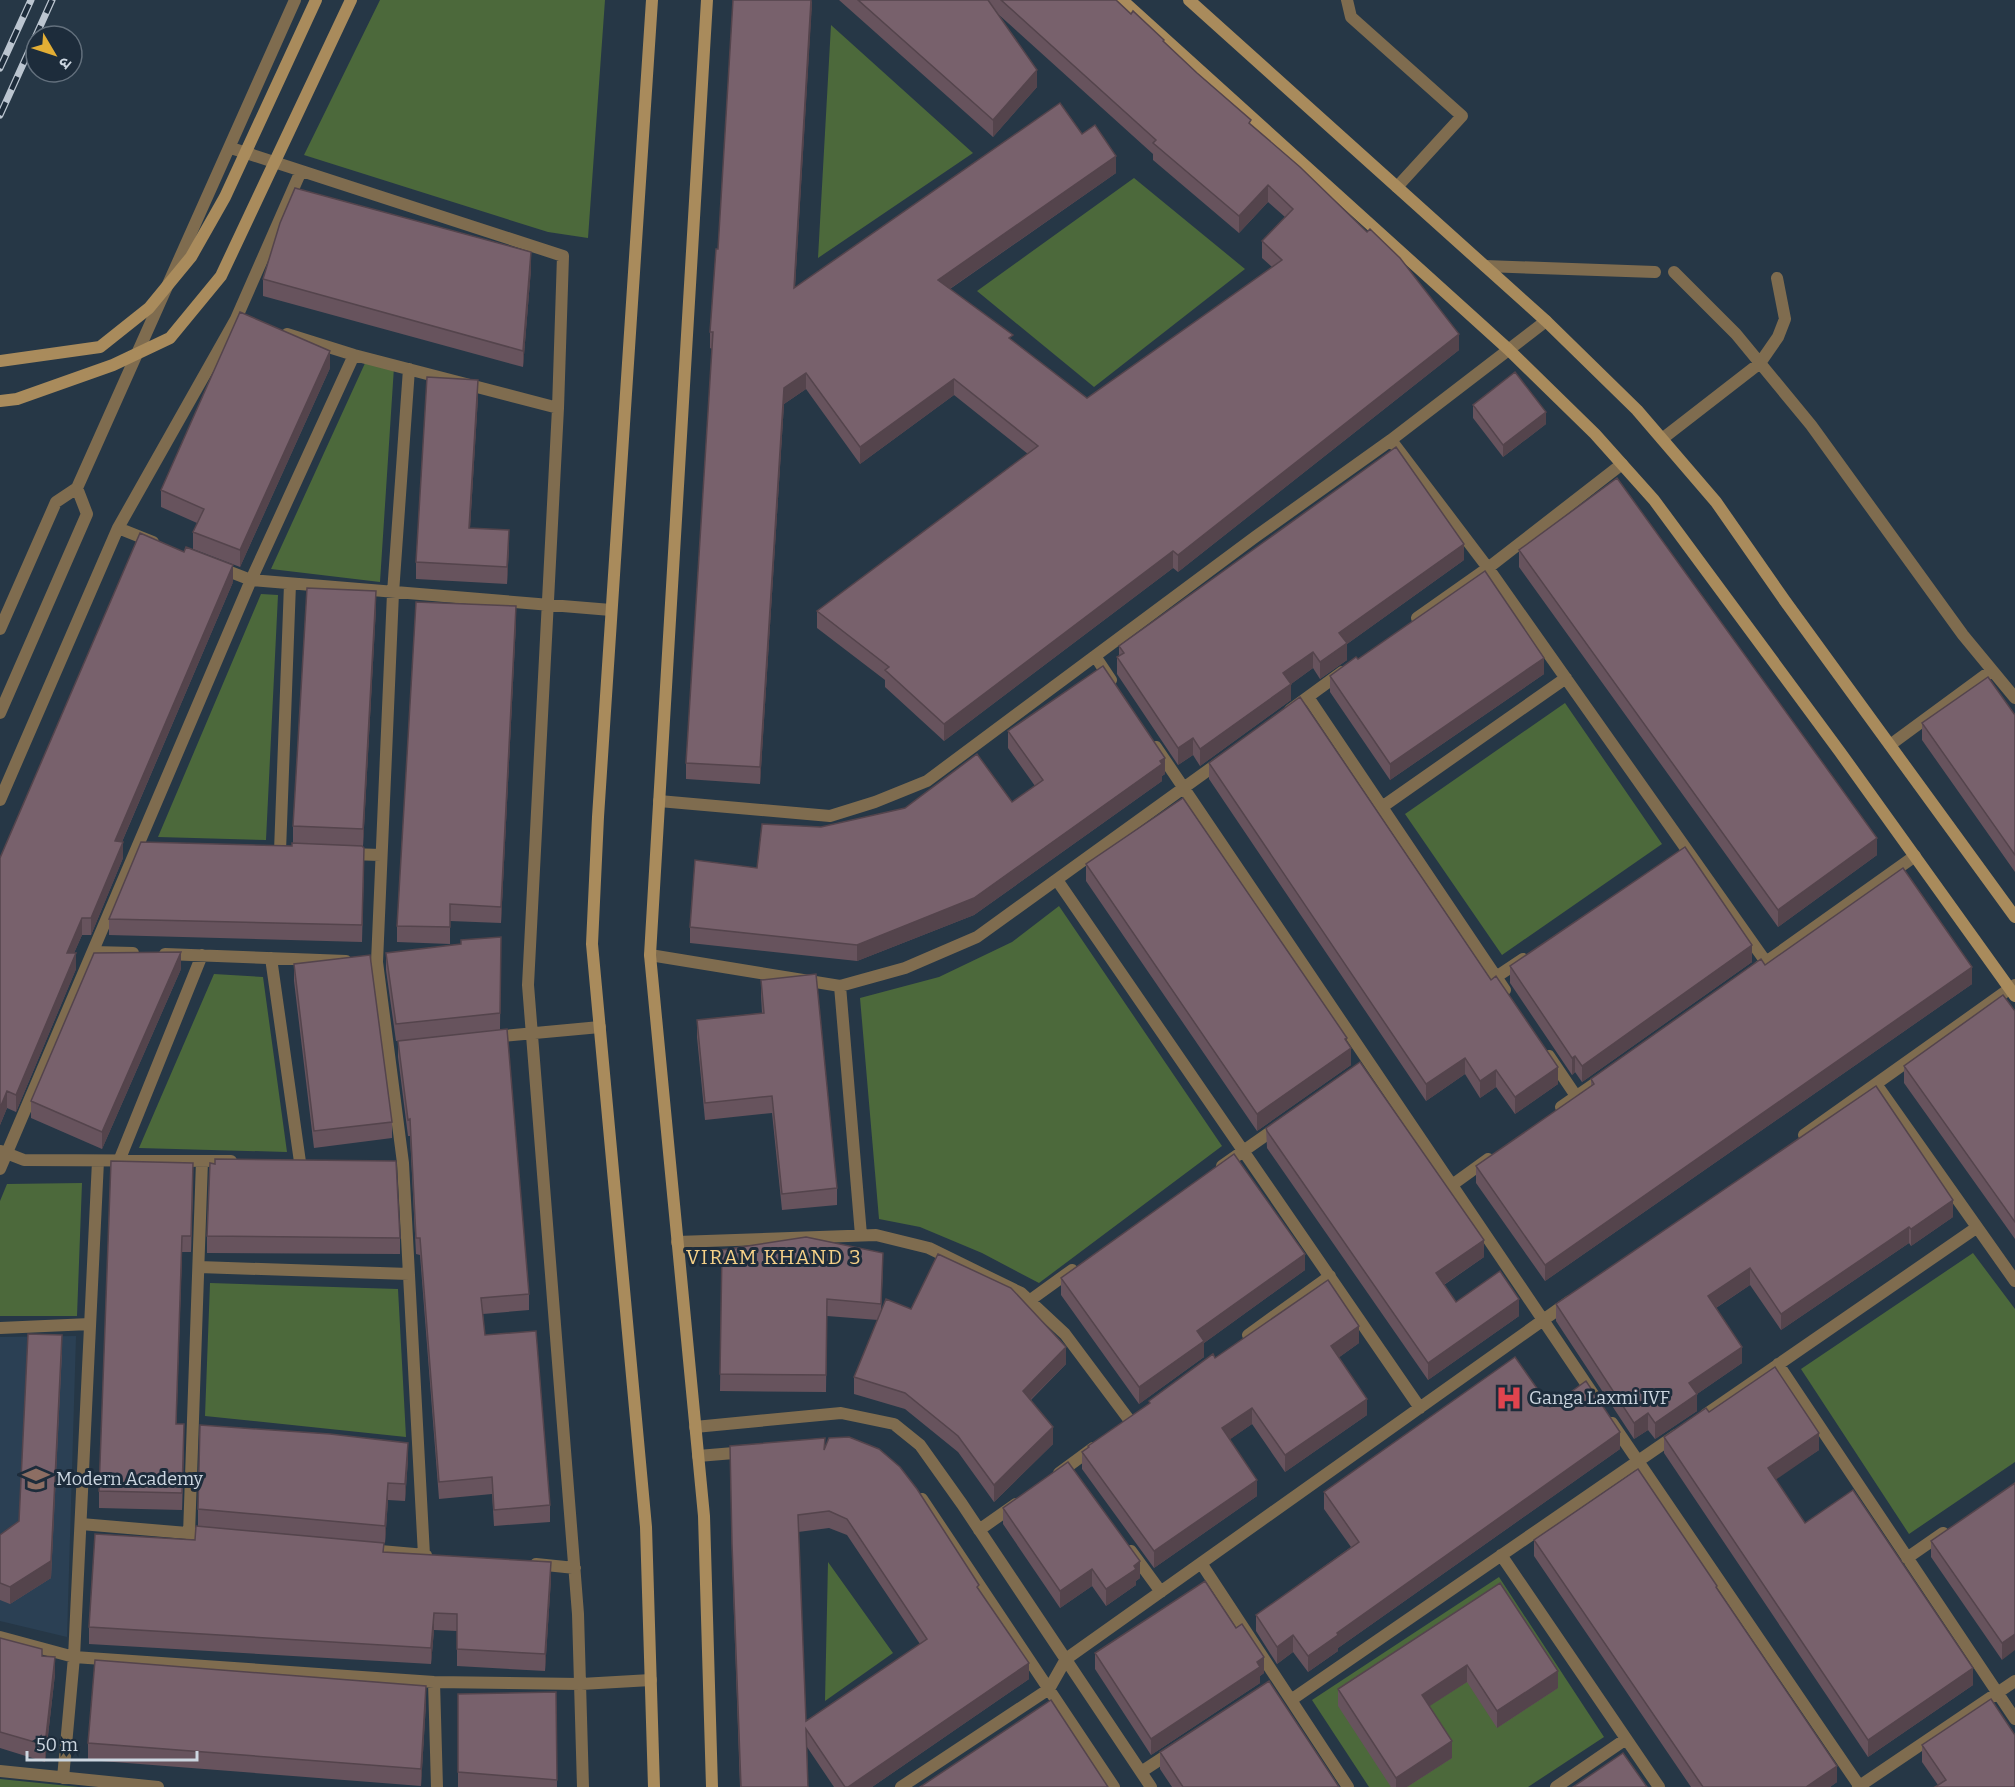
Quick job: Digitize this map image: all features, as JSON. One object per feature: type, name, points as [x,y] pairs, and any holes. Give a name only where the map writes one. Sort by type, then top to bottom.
[{"type":"street","points":[[0,628],[56,502],[77,488],[231,148],[295,0]]},
{"type":"street","points":[[0,361],[100,347],[149,308],[191,257],[225,197],[316,0]]},
{"type":"street","points":[[0,401],[16,399],[113,365],[170,338],[221,276],[351,0]]},
{"type":"street","points":[[652,0],[611,610],[592,945],[646,1527],[654,1787]]},
{"type":"street","points":[[707,0],[650,955],[704,1516],[712,1787]]},
{"type":"street","points":[[1122,0],[1508,349],[1595,434],[1654,500],[2013,990],[1791,1145]]},
{"type":"street","points":[[1190,0],[1546,321],[1637,411],[1716,502],[2015,917]]},
{"type":"street","points":[[1347,0],[1352,17],[1462,116],[1397,187]]},
{"type":"street","points":[[231,148],[563,256],[558,408],[528,985],[575,1568],[583,1787]]},
{"type":"street","points":[[0,800],[118,528],[241,320],[301,171]]},
{"type":"street","points":[[1485,266],[1655,272]]},
{"type":"street","points":[[1674,272],[1736,334],[1811,425],[1963,635],[2015,698]]},
{"type":"street","points":[[1662,439],[1760,363],[1778,337],[1785,319],[1777,278]]},
{"type":"street","points":[[659,801],[830,816],[875,802],[927,781],[1255,537],[1391,440],[1546,321]]},
{"type":"street","points":[[279,332],[354,355],[558,408]]},
{"type":"street","points":[[0,1168],[3,1152],[144,845],[251,580],[354,355]]},
{"type":"street","points":[[353,1548],[430,1555],[412,1451],[409,1274],[397,1162],[394,1049],[365,961],[381,855],[393,593],[409,369]]},
{"type":"street","points":[[1391,440],[1488,568],[1566,678],[1681,852],[1766,962]]},
{"type":"street","points":[[1402,629],[1488,568],[1622,464]]},
{"type":"street","points":[[0,713],[87,514],[77,488]]},
{"type":"street","points":[[118,528],[163,545]]},
{"type":"street","points":[[207,563],[251,580],[611,610]]},
{"type":"street","points":[[280,851],[290,584]]},
{"type":"street","points":[[1095,656],[1120,694]]},
{"type":"street","points":[[1279,718],[1355,663]]},
{"type":"street","points":[[1890,745],[1992,670]]},
{"type":"street","points":[[1382,807],[1566,678]]},
{"type":"street","points":[[1308,697],[1510,997]]},
{"type":"street","points":[[1152,741],[1364,1066],[1452,1185],[1859,1787],[2015,1681]]},
{"type":"street","points":[[650,955],[840,986],[905,968],[977,937],[1232,753]]},
{"type":"street","points":[[336,853],[381,855]]},
{"type":"street","points":[[1747,976],[1915,856]]},
{"type":"street","points":[[1057,880],[1420,1408]]},
{"type":"street","points":[[93,952],[365,961]]},
{"type":"street","points":[[1496,977],[1534,952]]},
{"type":"street","points":[[119,1161],[202,955]]},
{"type":"street","points":[[271,958],[300,1162]]},
{"type":"street","points":[[840,986],[861,1235]]},
{"type":"street","points":[[477,1039],[600,1027]]},
{"type":"street","points":[[1543,1047],[1576,1096]]},
{"type":"street","points":[[1548,1117],[1614,1070]]},
{"type":"street","points":[[1876,1084],[2015,1281]]},
{"type":"street","points":[[1214,1171],[1292,1117]]},
{"type":"street","points":[[1452,1185],[1500,1151]]},
{"type":"street","points":[[3,1152],[24,1160],[246,1161]]},
{"type":"street","points":[[63,1778],[74,1657],[98,1161]]},
{"type":"street","points":[[189,1534],[199,1429],[199,1267],[202,1161]]},
{"type":"street","points":[[1291,1700],[1976,1228]]},
{"type":"street","points":[[677,1242],[876,1235],[929,1248],[1021,1293],[1065,1334],[1131,1421]]},
{"type":"street","points":[[199,1267],[409,1274]]},
{"type":"street","points":[[1029,1301],[1078,1267]]},
{"type":"street","points":[[1235,1345],[1330,1276]]},
{"type":"street","points":[[901,1787],[1049,1689],[1066,1659],[1581,1293]]},
{"type":"street","points":[[0,1328],[90,1324]]},
{"type":"street","points":[[1778,1365],[2015,1719]]},
{"type":"street","points":[[695,1427],[726,1426],[841,1413],[894,1424],[920,1445],[980,1530],[1151,1787]]},
{"type":"street","points":[[1052,1478],[1073,1470],[1104,1440]]},
{"type":"street","points":[[698,1456],[759,1450]]},
{"type":"street","points":[[915,1489],[1114,1787]]},
{"type":"street","points":[[980,1530],[1024,1498]]},
{"type":"street","points":[[81,1524],[224,1537]]},
{"type":"street","points":[[1907,1558],[1956,1524]]},
{"type":"street","points":[[1122,1538],[1161,1592]]},
{"type":"street","points":[[1501,1555],[1659,1787]]},
{"type":"street","points":[[1201,1563],[1274,1684],[1291,1700],[1343,1785]]},
{"type":"street","points":[[528,1564],[575,1568]]},
{"type":"street","points":[[0,1637],[74,1657],[434,1682],[581,1684],[651,1680]]},
{"type":"street","points":[[434,1682],[437,1787]]},
{"type":"street","points":[[1556,1787],[1626,1739]]},
{"type":"street","points":[[1141,1772],[1180,1746]]},
{"type":"street","points":[[0,1771],[158,1787]]},
{"type":"shaded area","name":"Modern Academy","points":[[76,1336],[67,1637],[0,1621],[0,1337]]},
{"type":"green space","points":[[380,0],[605,0],[588,238],[548,232],[304,155]]},
{"type":"green space","points":[[831,25],[973,153],[818,258]]},
{"type":"green space","points":[[1134,178],[1245,269],[1094,387],[977,291]]},
{"type":"green space","points":[[366,361],[394,367],[380,582],[271,569]]},
{"type":"green space","points":[[261,594],[278,595],[266,840],[158,837]]},
{"type":"green space","points":[[1565,703],[1662,844],[1502,955],[1405,814]]},
{"type":"green space","points":[[1059,906],[1222,1146],[1039,1283],[982,1253],[920,1227],[879,1219],[860,998],[939,977],[1012,942]]},
{"type":"green space","points":[[214,974],[263,977],[287,1152],[139,1148]]},
{"type":"green space","points":[[82,1183],[77,1316],[0,1316],[0,1201],[7,1184]]},
{"type":"green space","points":[[1973,1253],[2015,1309],[2015,1462],[1909,1534],[1801,1369]]},
{"type":"green space","points":[[210,1283],[398,1289],[406,1437],[205,1416]]},
{"type":"green space","points":[[828,1562],[893,1653],[825,1701]]},
{"type":"green space","points":[[1499,1577],[1604,1737],[1528,1787],[1369,1787],[1312,1700]]},
{"type":"green space","points":[[0,1779],[79,1787],[0,1787]]},
{"type":"building","points":[[733,0],[811,0],[794,288],[1060,103],[1082,134],[1095,125],[1116,156],[938,280],[1013,335],[1009,338],[1087,398],[1282,260],[1262,241],[1293,209],[1268,185],[1239,216],[1153,143],[1156,140],[1001,0],[1116,0],[1131,14],[1133,11],[1197,73],[1251,120],[1249,123],[1300,167],[1367,232],[1370,229],[1400,258],[1459,334],[1178,555],[1173,551],[944,724],[885,670],[889,667],[817,611],[1038,446],[954,379],[860,447],[806,373],[784,388],[760,767],[686,763],[713,332],[710,332],[716,249],[718,249]]},
{"type":"building","points":[[858,0],[988,0],[1037,70],[993,120]]},
{"type":"building","points":[[295,188],[531,252],[523,351],[263,279],[280,223]]},
{"type":"building","points":[[240,312],[330,351],[240,550],[193,532],[204,509],[161,490]]},
{"type":"building","points":[[1515,372],[1546,412],[1503,445],[1473,405]]},
{"type":"building","points":[[427,377],[478,380],[469,528],[509,530],[507,567],[416,562]]},
{"type":"building","points":[[1396,447],[1464,544],[1339,633],[1347,643],[1320,662],[1313,652],[1283,673],[1291,684],[1200,749],[1193,738],[1178,748],[1117,657],[1124,653],[1119,646]]},
{"type":"building","points":[[1617,478],[1877,838],[1778,910],[1519,550]]},
{"type":"building","points":[[140,533],[184,552],[186,547],[233,565],[115,841],[123,842],[91,918],[82,918],[67,953],[76,953],[16,1095],[7,1091],[0,1108],[0,858]]},
{"type":"building","points":[[1485,571],[1544,658],[1390,764],[1330,676]]},
{"type":"building","points":[[307,588],[376,591],[363,829],[293,826]]},
{"type":"building","points":[[416,602],[516,606],[501,907],[450,904],[450,927],[397,926]]},
{"type":"building","points":[[1103,666],[1165,758],[1160,761],[1162,764],[974,898],[857,945],[690,927],[695,860],[757,868],[762,824],[821,827],[905,808],[977,754],[1012,802],[1043,780],[1008,731]]},
{"type":"building","points":[[1988,677],[2015,715],[2015,855],[1922,723]]},
{"type":"building","points":[[1300,697],[1491,980],[1496,976],[1558,1067],[1515,1097],[1496,1070],[1480,1081],[1465,1058],[1426,1084],[1209,763]]},
{"type":"building","points":[[1183,798],[1347,1038],[1345,1039],[1351,1048],[1257,1114],[1086,864]]},
{"type":"building","points":[[141,842],[362,846],[364,848],[362,925],[109,919]]},
{"type":"building","points":[[1685,847],[1752,945],[1582,1066],[1575,1056],[1572,1058],[1510,966]]},
{"type":"building","points":[[1903,868],[1972,967],[1545,1265],[1476,1166],[1594,1084],[1591,1079],[1761,959],[1765,965]]},
{"type":"building","points":[[501,937],[500,1013],[396,1024],[386,953],[461,944],[461,940]]},
{"type":"building","points":[[181,952],[102,1132],[31,1101],[94,953]]},
{"type":"building","points":[[370,955],[392,1122],[314,1131],[294,964]]},
{"type":"building","points":[[816,974],[837,1188],[782,1194],[772,1096],[705,1103],[697,1020],[764,1013],[761,980]]},
{"type":"building","points":[[2003,995],[2015,1011],[2015,1222],[1904,1066]]},
{"type":"building","points":[[507,1029],[529,1294],[481,1298],[485,1335],[536,1331],[550,1505],[494,1510],[492,1477],[439,1482],[420,1238],[416,1238],[410,1119],[408,1120],[398,1041]]},
{"type":"building","points":[[1360,1062],[1484,1240],[1436,1273],[1456,1302],[1500,1271],[1519,1299],[1428,1363],[1266,1128]]},
{"type":"building","points":[[1876,1086],[1953,1200],[1911,1229],[1909,1227],[1781,1314],[1750,1268],[1708,1296],[1742,1347],[1689,1383],[1697,1394],[1655,1423],[1648,1413],[1634,1423],[1556,1304]]},
{"type":"building","points":[[1234,1154],[1305,1254],[1197,1331],[1204,1341],[1139,1387],[1061,1278]]},
{"type":"building","points":[[215,1159],[396,1161],[400,1238],[207,1236],[210,1163],[215,1164]]},
{"type":"building","points":[[111,1161],[193,1163],[191,1236],[182,1236],[176,1424],[184,1424],[182,1493],[99,1491]]},
{"type":"building","points":[[806,1237],[883,1253],[881,1304],[827,1299],[826,1375],[720,1374],[722,1250]]},
{"type":"building","points":[[938,1254],[1011,1288],[1066,1347],[1023,1391],[1053,1427],[994,1485],[958,1436],[905,1393],[854,1377],[886,1299],[911,1309]]},
{"type":"building","points":[[1328,1280],[1359,1326],[1331,1346],[1367,1399],[1285,1455],[1252,1408],[1222,1428],[1257,1480],[1154,1551],[1082,1452],[1213,1354],[1215,1358]]},
{"type":"building","points":[[28,1334],[62,1335],[51,1561],[10,1587],[0,1583],[0,1535],[19,1521]]},
{"type":"building","points":[[1515,1357],[1550,1407],[1586,1381],[1620,1432],[1308,1656],[1293,1635],[1277,1647],[1256,1615],[1359,1542],[1324,1492]]},
{"type":"building","points":[[1775,1367],[1819,1433],[1768,1468],[1805,1523],[1853,1490],[1973,1668],[1868,1740],[1664,1437],[1706,1408],[1709,1412]]},
{"type":"building","points":[[200,1425],[330,1434],[408,1443],[405,1484],[388,1483],[385,1526],[198,1509]]},
{"type":"building","points":[[849,1437],[879,1449],[900,1467],[917,1489],[979,1585],[977,1587],[1029,1663],[848,1787],[845,1787],[806,1729],[808,1787],[741,1787],[730,1446],[825,1438],[824,1450],[829,1438]],"holes":[[[829,1511],[847,1519],[927,1639],[806,1721],[798,1515]]]},
{"type":"building","points":[[1068,1462],[1140,1561],[1134,1566],[1136,1569],[1106,1589],[1092,1569],[1060,1591],[1003,1508]]},
{"type":"building","points":[[1638,1469],[1837,1766],[1806,1787],[1703,1787],[1534,1540]]},
{"type":"building","points":[[2015,1483],[2015,1634],[2002,1643],[1931,1541]]},
{"type":"building","points":[[196,1526],[384,1543],[383,1552],[551,1562],[545,1654],[457,1649],[457,1614],[434,1613],[431,1648],[89,1627],[95,1534],[195,1540]]},
{"type":"building","points":[[1205,1581],[1236,1628],[1242,1624],[1264,1657],[1257,1662],[1260,1667],[1151,1739],[1095,1653]]},
{"type":"building","points":[[1500,1583],[1558,1671],[1497,1711],[1467,1665],[1422,1695],[1452,1741],[1396,1778],[1338,1689]]},
{"type":"building","points":[[0,1638],[42,1649],[42,1656],[55,1657],[45,1745],[0,1732]]},
{"type":"building","points":[[95,1660],[426,1686],[421,1769],[88,1743]]},
{"type":"building","points":[[1269,1681],[1339,1787],[1183,1787],[1160,1752]]},
{"type":"building","points":[[556,1692],[557,1780],[458,1772],[458,1694]]},
{"type":"building","points":[[1991,1699],[2015,1735],[2015,1787],[1935,1787],[1946,1780],[1922,1745]]},
{"type":"building","points":[[1051,1700],[1108,1787],[920,1787]]},
{"type":"building","points":[[1623,1753],[1647,1787],[1573,1787]]},
{"type":"railway","points":[[0,68],[31,0]]},
{"type":"railway","points":[[0,115],[52,0]]},
{"type":"place","name":"Ganga Laxmi IVF","points":[[1509,1398]]},
{"type":"place","name":"Modern Academy","points":[[36,1479]]},
{"type":"district","name":"VIRAM KHAND 3","points":[[774,1257]]}]
